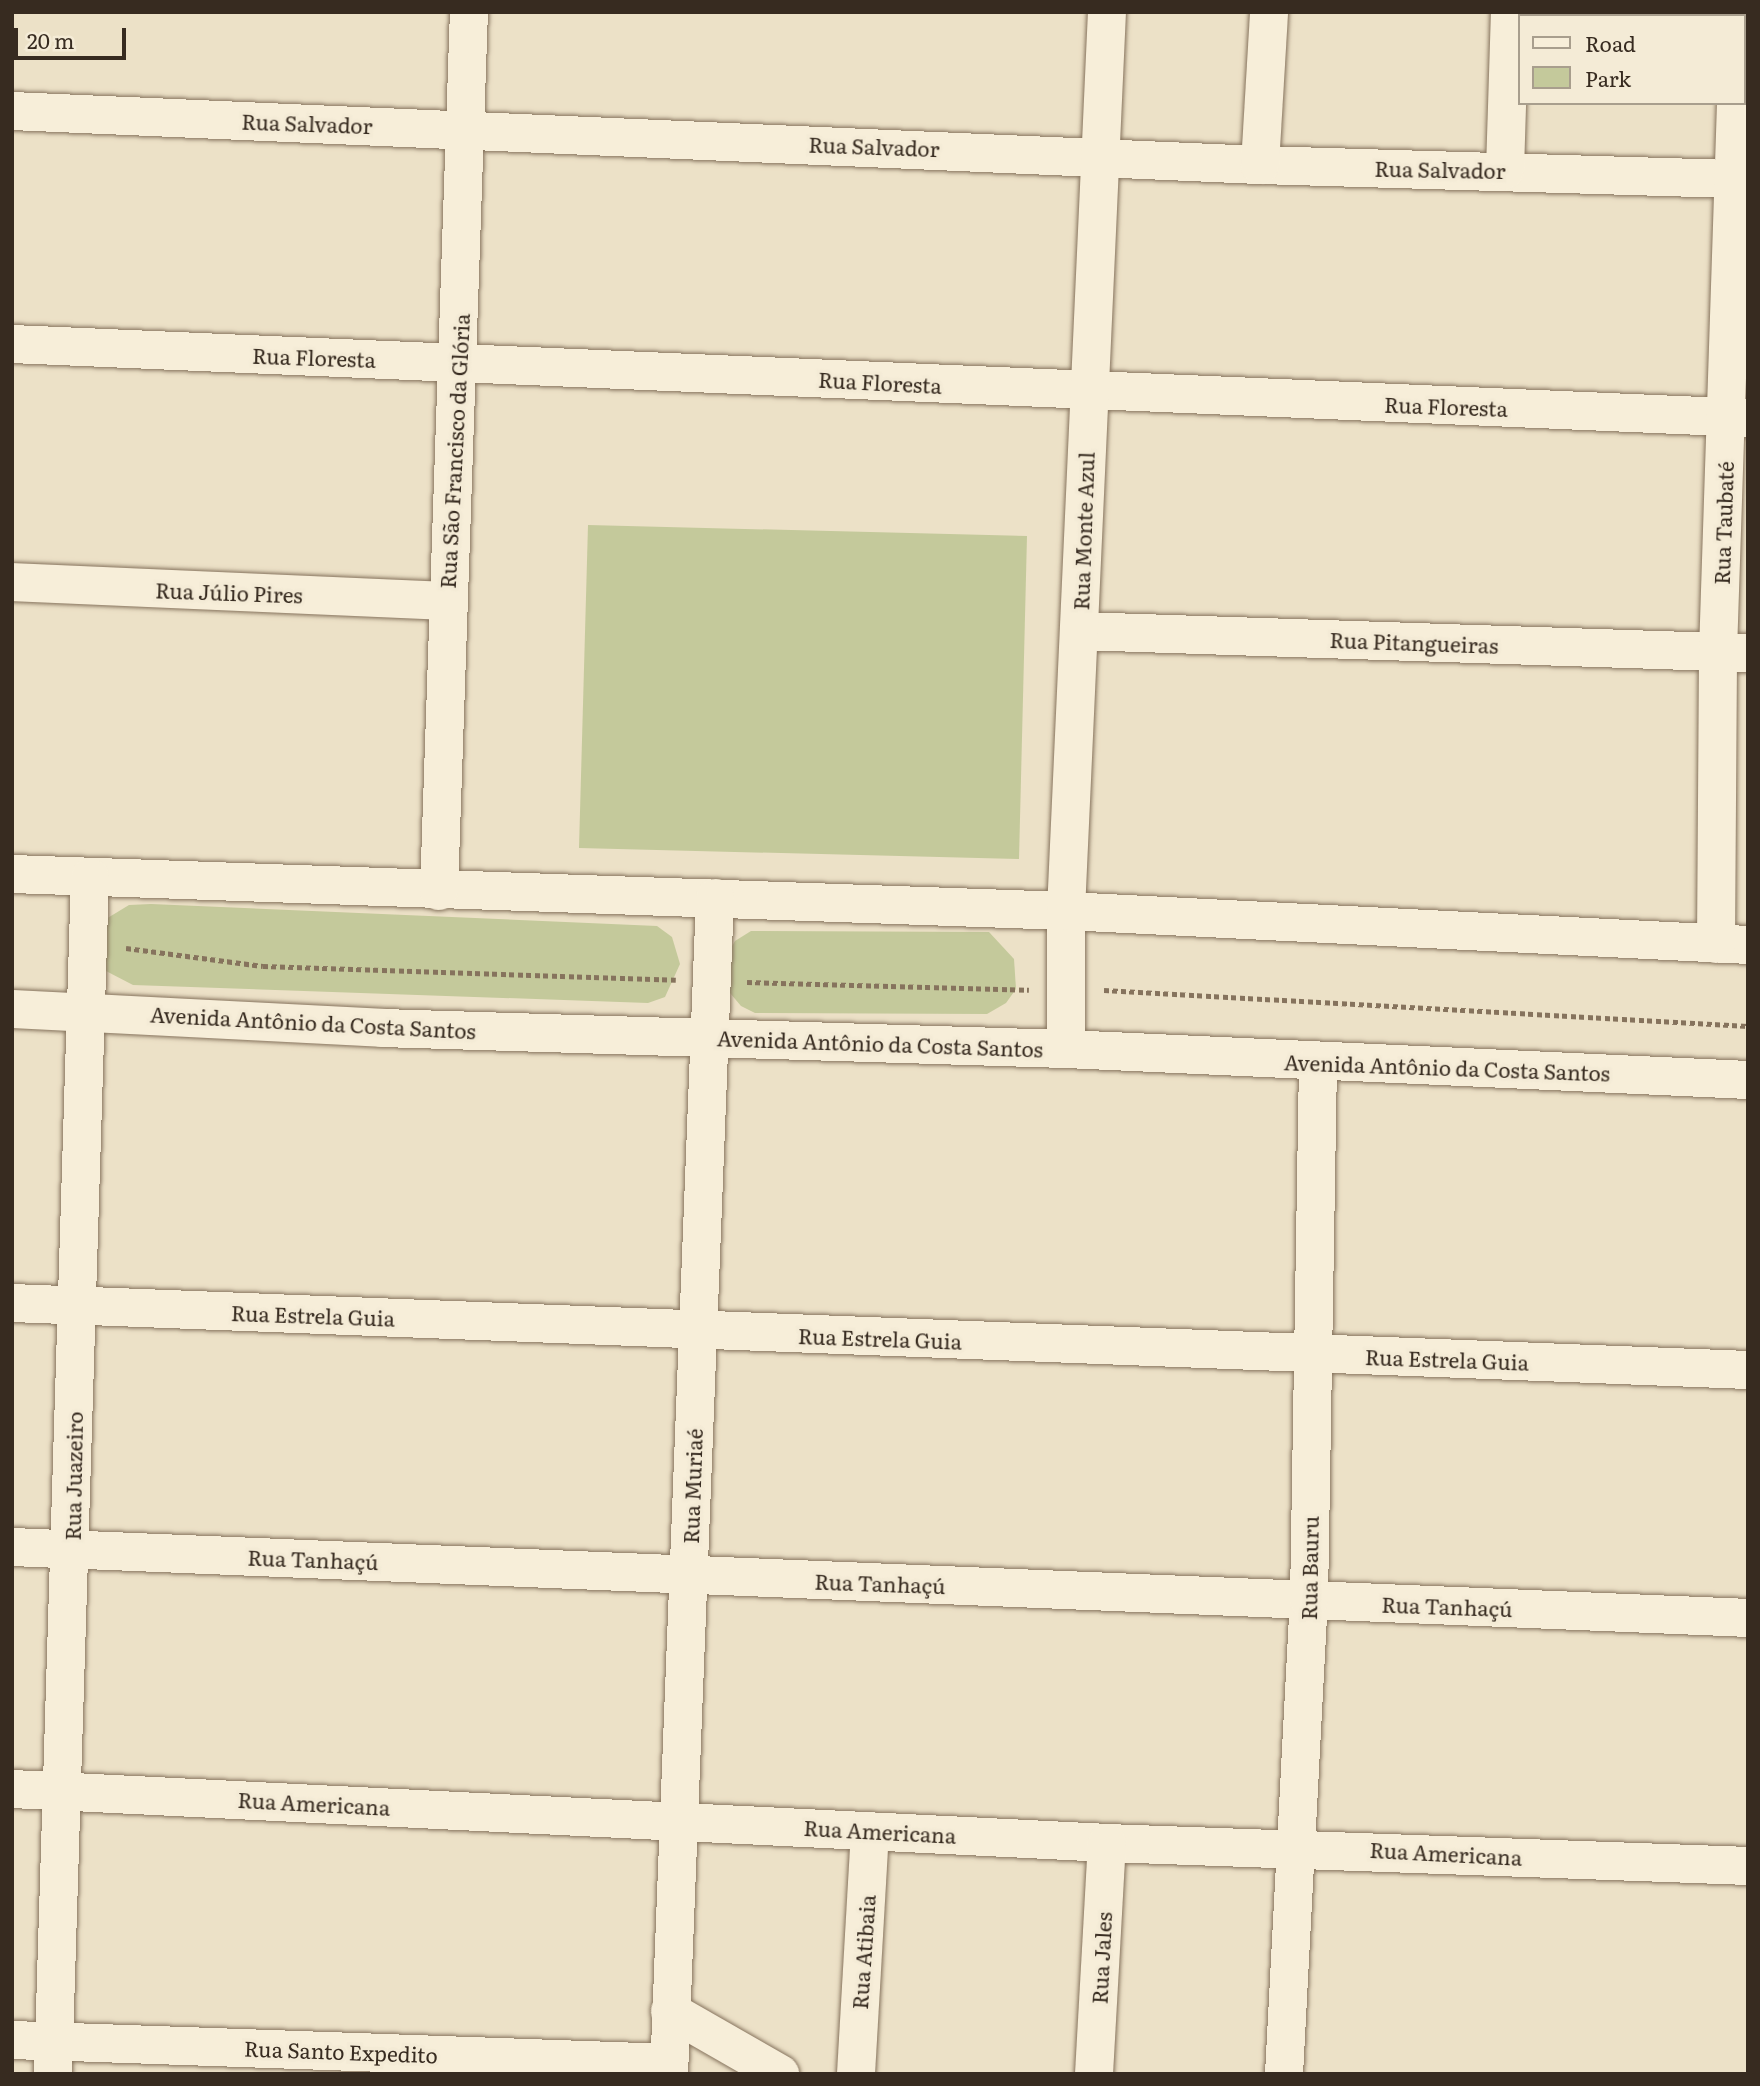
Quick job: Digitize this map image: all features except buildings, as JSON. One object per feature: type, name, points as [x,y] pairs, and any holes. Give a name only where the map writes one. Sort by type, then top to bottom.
[{"type":"street","name":"Rua São Francisco da Glória","points":[[439,891],[446,601],[460,363],[469,12]]},
{"type":"street","name":"Rua Monte Azul","points":[[1066,1049],[1066,911],[1087,391],[1107,12]]},
{"type":"street","points":[[1260,165],[1269,12]]},
{"type":"street","points":[[1506,170],[1510,12]]},
{"type":"street","name":"Rua Taubaté","points":[[1732,944],[1737,417],[1736,105]]},
{"type":"street","name":"Rua Salvador","points":[[12,111],[1100,155],[1260,165],[1506,170],[1735,179]]},
{"type":"street","name":"Rua Floresta","points":[[12,344],[1737,417]]},
{"type":"street","name":"Rua Júlio Pires","points":[[12,582],[446,601]]},
{"type":"street","name":"Rua Pitangueiras","points":[[1079,631],[1733,653]]},
{"type":"street","points":[[12,874],[1066,911],[1732,944]]},
{"type":"street","name":"Rua Juazeiro","points":[[53,2057],[72,1549],[76,1306],[90,878]]},
{"type":"street","name":"Rua Muriaé","points":[[669,2068],[715,898]]},
{"type":"street","name":"Avenida Antônio da Costa Santos","points":[[12,1009],[382,1028],[1066,1049],[1748,1080]]},
{"type":"street","name":"Rua Bauru","points":[[1284,2074],[1309,1600],[1318,1062]]},
{"type":"street","name":"Rua Estrela Guia","points":[[12,1303],[1748,1370]]},
{"type":"street","name":"Rua Tanhaçú","points":[[12,1547],[1748,1618]]},
{"type":"street","name":"Rua Americana","points":[[12,1788],[1107,1843],[1295,1846],[1748,1866]]},
{"type":"street","name":"Rua Atibaia","points":[[856,2074],[870,1830]]},
{"type":"street","name":"Rua Jales","points":[[1094,2074],[1107,1843]]},
{"type":"street","points":[[670,2011],[780,2074]]},
{"type":"street","name":"Rua Santo Expedito","points":[[12,2040],[53,2057],[669,2068]]},
{"type":"path","points":[[120,946],[263,966],[684,980]]},
{"type":"path","points":[[738,982],[1033,990]]},
{"type":"path","points":[[1098,990],[1748,1026]]},
{"type":"green space","points":[[588,525],[1027,536],[1019,859],[579,848]]},
{"type":"green space","points":[[129,905],[657,926],[672,937],[680,964],[665,997],[648,1003],[133,985],[106,971],[101,922]]},
{"type":"green space","points":[[751,931],[989,932],[1014,959],[1016,989],[1006,1003],[987,1014],[755,1013],[741,1006],[730,993],[725,958],[735,941]]}]
